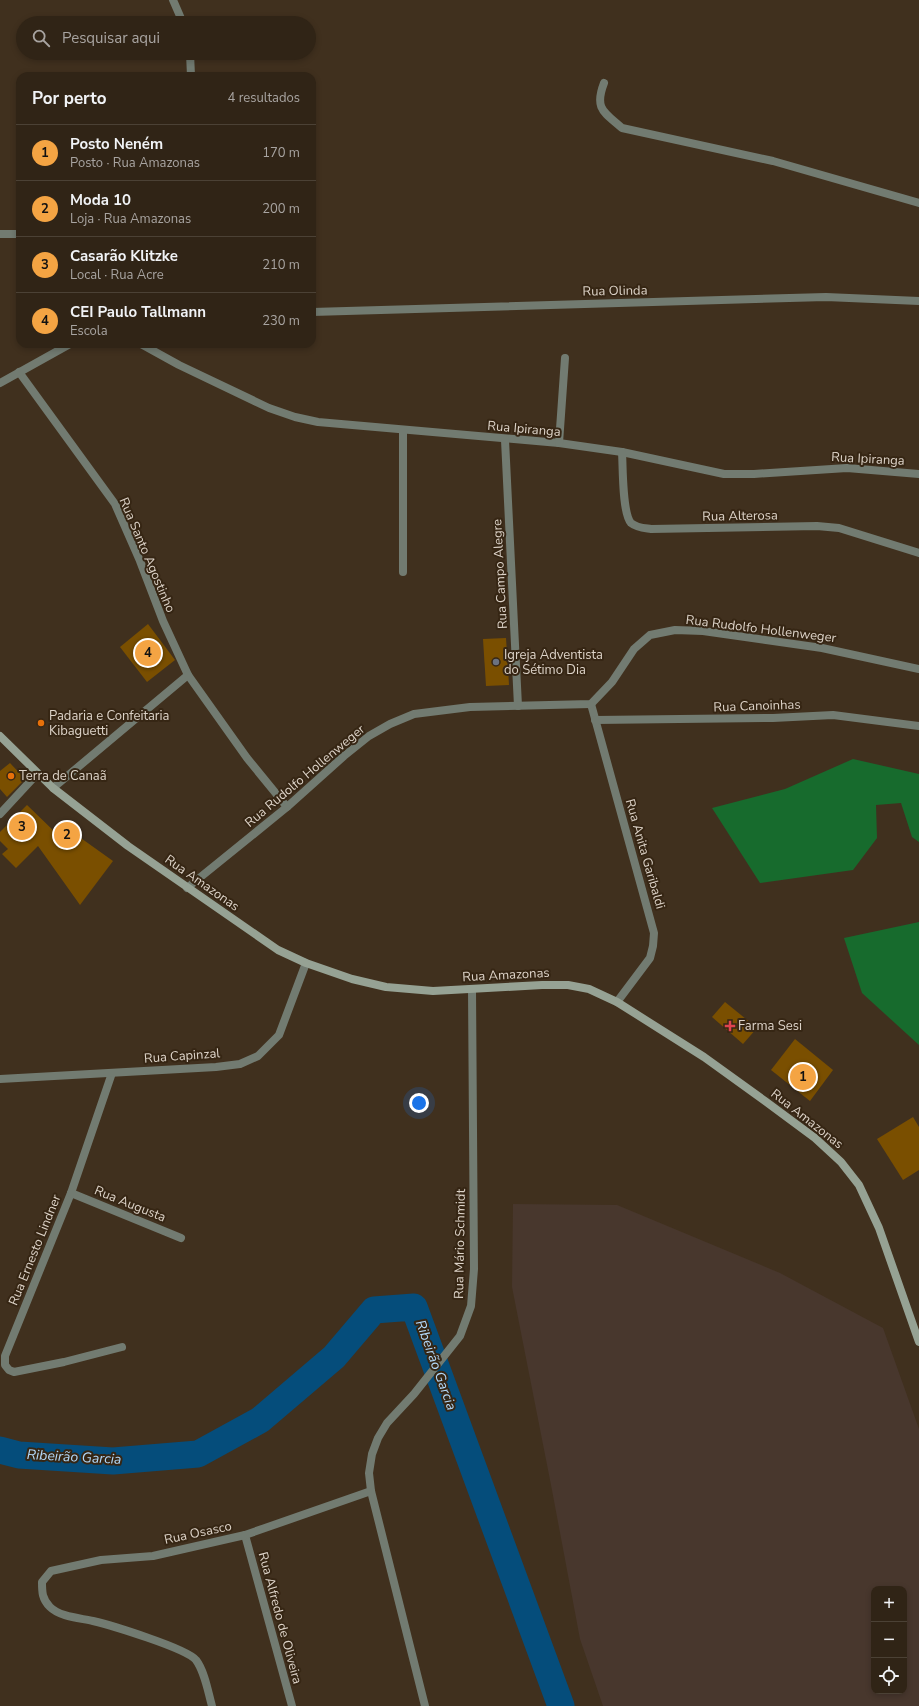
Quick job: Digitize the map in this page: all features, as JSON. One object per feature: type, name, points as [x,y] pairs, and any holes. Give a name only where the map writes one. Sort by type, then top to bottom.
[{"type":"main road","name":"Rua Amazonas","points":[[0,736],[37,774],[53,788],[128,846],[278,950],[306,963],[352,979],[386,988],[433,991],[542,985],[568,986],[589,989],[617,1002],[704,1057],[815,1138],[841,1162],[859,1185],[879,1228],[919,1342]]},
{"type":"street","points":[[173,0],[180,16]]},
{"type":"street","points":[[190,60],[191,72]]},
{"type":"street","points":[[604,83],[599,97],[603,112],[622,128],[773,161],[919,203]]},
{"type":"street","points":[[0,234],[16,234]]},
{"type":"street","name":"Rua Olinda","points":[[316,312],[826,297],[919,301]]},
{"type":"street","points":[[0,383],[63,348]]},
{"type":"street","name":"Rua Ipiranga","points":[[148,348],[179,365],[269,408],[295,417],[338,425],[505,440],[559,443],[622,452],[724,474],[754,474],[848,468],[919,474]]},
{"type":"street","points":[[559,443],[565,358]]},
{"type":"street","name":"Rua Santo Agostinho","points":[[19,372],[115,504],[140,561],[163,621],[188,675],[246,758],[287,807]]},
{"type":"street","points":[[403,430],[403,572]]},
{"type":"street","name":"Rua Campo Alegre","points":[[505,440],[518,706]]},
{"type":"street","name":"Rua Alterosa","points":[[622,452],[626,512],[630,522],[638,528],[817,526],[839,528],[919,553]]},
{"type":"street","name":"Rua Rudolfo Hollenweger","points":[[187,888],[287,807],[344,756],[369,736],[390,724],[414,714],[470,707],[591,704],[612,682],[634,649],[650,635],[675,630],[703,631],[822,648],[919,669]]},
{"type":"street","points":[[53,788],[188,675]]},
{"type":"street","name":"Rua Anita Garibaldi","points":[[591,704],[654,933],[650,958],[617,1002]]},
{"type":"street","name":"Rua Canoinhas","points":[[595,720],[773,718],[833,715],[919,726]]},
{"type":"street","points":[[0,814],[37,774]]},
{"type":"street","name":"Rua Capinzal","points":[[0,1079],[216,1067],[240,1064],[258,1056],[279,1035],[306,963]]},
{"type":"street","name":"Rua Mário Schmidt","points":[[371,1491],[369,1472],[372,1454],[378,1438],[387,1423],[414,1394],[460,1336],[471,1306],[474,1269],[472,989]]},
{"type":"street","name":"Rua Ernesto Lindner","points":[[112,1073],[71,1193],[5,1356],[5,1365],[9,1370],[14,1372],[64,1362],[122,1347]]},
{"type":"street","name":"Rua Augusta","points":[[71,1193],[181,1238]]},
{"type":"street","points":[[371,1491],[425,1706]]},
{"type":"street","name":"Rua Osasco","points":[[212,1706],[203,1675],[195,1659],[177,1650],[116,1626],[58,1613],[50,1607],[42,1596],[42,1582],[52,1571],[100,1560],[153,1556],[245,1536],[371,1491]]},
{"type":"street","name":"Rua Alfredo de Oliveira","points":[[245,1536],[292,1706]]},
{"type":"shaded area","points":[[513,1204],[617,1205],[780,1273],[883,1328],[919,1429],[919,1706],[603,1706],[580,1639],[512,1287]]},
{"type":"green space","points":[[853,759],[919,774],[919,842],[912,837],[901,803],[876,805],[877,838],[853,870],[760,883],[712,808],[785,789]]},
{"type":"green space","points":[[919,922],[919,1045],[862,993],[844,938]]},
{"type":"building","points":[[148,624],[175,660],[147,682],[120,647]]},
{"type":"building","name":"Igreja Adventista do Sétimo Dia","points":[[506,638],[509,685],[486,686],[483,639]]},
{"type":"building","name":"Terra de Canaã","points":[[10,763],[25,779],[7,797],[0,789],[0,771]]},
{"type":"building","points":[[27,805],[58,835],[64,826],[113,861],[80,905],[38,846],[16,868],[2,854],[8,849],[0,841],[0,832]]},
{"type":"building","points":[[725,1002],[757,1028],[743,1044],[712,1017]]},
{"type":"building","points":[[795,1039],[833,1070],[810,1101],[771,1070]]},
{"type":"building","points":[[913,1117],[919,1127],[919,1170],[903,1180],[877,1139]]},
{"type":"waterway","name":"Ribeirão Garcia","points":[[0,1450],[19,1455],[113,1461],[198,1454],[260,1420],[334,1357],[374,1310],[414,1307],[561,1706]]},
{"type":"place","name":"CEI Paulo Tallmann","points":[[148,653]]},
{"type":"place","name":"Igreja Adventista do Sétimo Dia","points":[[496,662]]},
{"type":"place","name":"Padaria e Confeitaria Kibaguetti","points":[[41,723]]},
{"type":"place","name":"Terra de Canaã","points":[[11,776]]},
{"type":"place","name":"Casarão Klitzke","points":[[22,827]]},
{"type":"place","name":"Moda 10","points":[[67,835]]},
{"type":"place","name":"Farma Sesi","points":[[730,1026]]},
{"type":"place","name":"Posto Neném","points":[[803,1077]]}]
